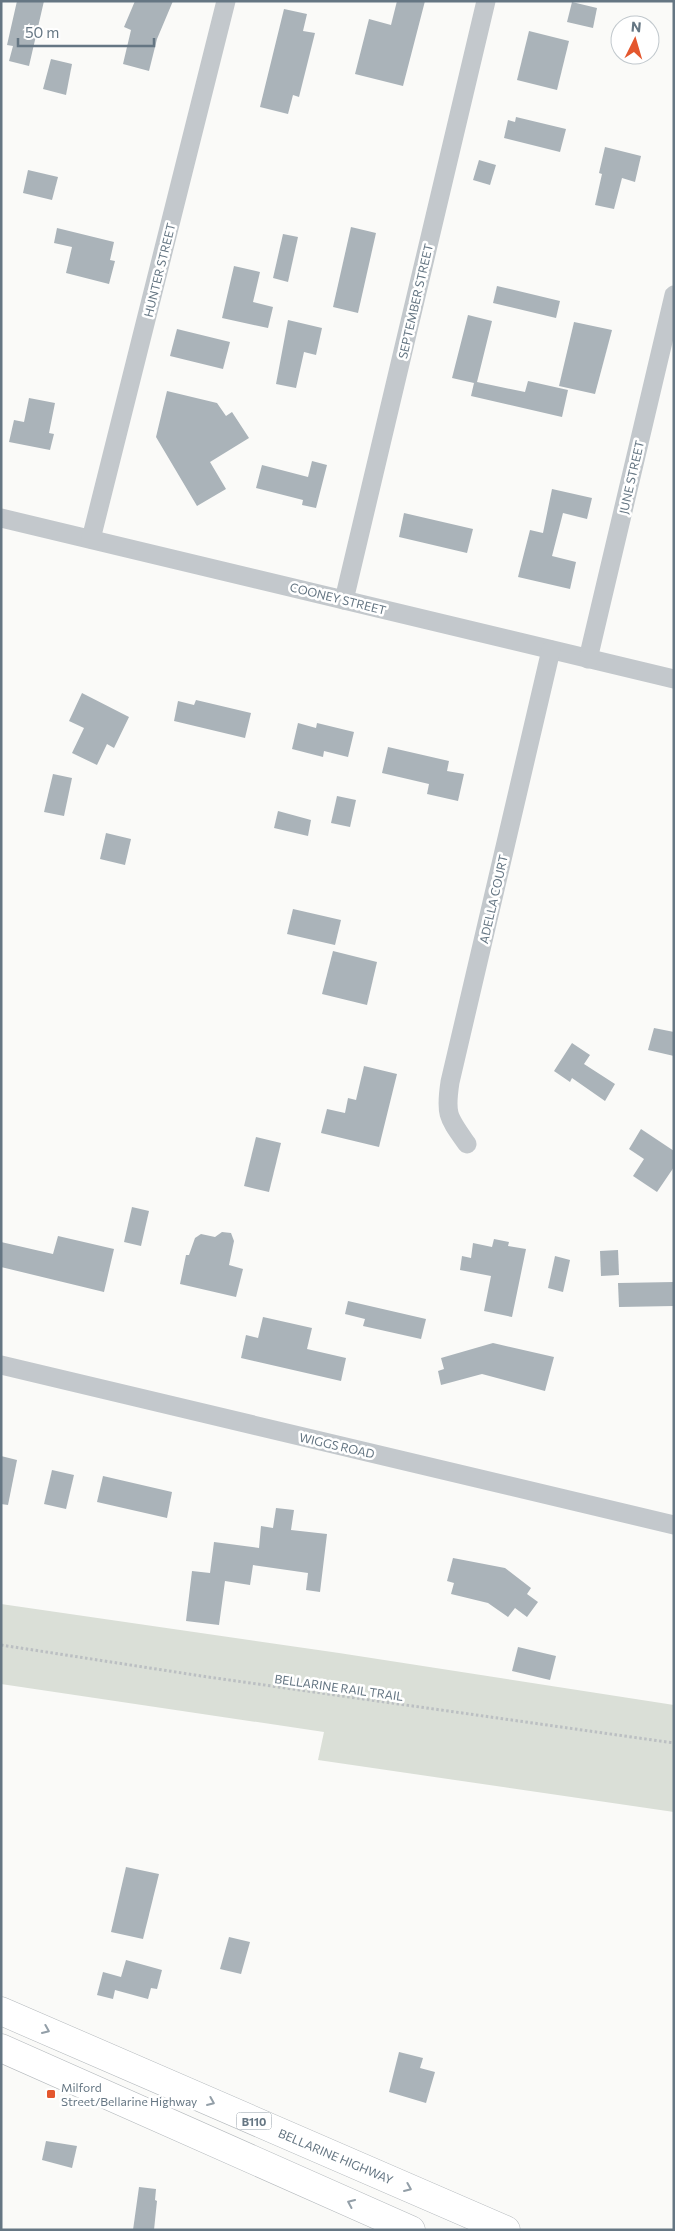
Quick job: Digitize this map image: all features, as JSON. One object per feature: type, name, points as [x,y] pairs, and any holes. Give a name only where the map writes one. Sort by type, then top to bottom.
[{"type":"highway","name":"BELLARINE HIGHWAY","points":[[1,2011],[506,2230]]},
{"type":"highway","points":[[1,2048],[411,2230]]},
{"type":"street","name":"HUNTER STREET","points":[[91,539],[226,1]]},
{"type":"street","name":"SEPTEMBER STREET","points":[[344,600],[486,1]]},
{"type":"street","name":"JUNE STREET","points":[[588,659],[674,296]]},
{"type":"street","name":"COONEY STREET","points":[[1,518],[674,679]]},
{"type":"street","name":"ADELLA COURT","points":[[467,1144],[452,1124],[446,1107],[450,1082],[551,650]]},
{"type":"street","name":"WIGGS ROAD","points":[[1,1365],[674,1525]]},
{"type":"path","name":"BELLARINE RAIL TRAIL","points":[[1,1644],[208,1677],[674,1743]]},
{"type":"shaded area","points":[[1,1604],[339,1653],[674,1705],[674,1812],[318,1760],[324,1732],[1,1684]]},
{"type":"building","points":[[17,1],[44,1],[29,66],[9,61],[13,46],[7,45]]},
{"type":"building","points":[[135,1],[173,1],[157,39],[149,71],[123,64],[131,30],[124,27]]},
{"type":"building","points":[[397,1],[425,1],[403,86],[355,74],[369,19],[391,25]]},
{"type":"building","points":[[572,2],[597,8],[593,28],[567,22]]},
{"type":"building","points":[[284,9],[307,14],[303,31],[315,33],[299,97],[293,95],[288,114],[260,107]]},
{"type":"building","points":[[529,31],[569,41],[557,90],[517,80]]},
{"type":"building","points":[[51,59],[72,64],[66,95],[43,89]]},
{"type":"building","points":[[516,117],[566,129],[560,152],[504,138],[508,120],[515,122]]},
{"type":"building","points":[[605,147],[641,156],[635,182],[622,178],[614,209],[595,205],[602,174],[599,173]]},
{"type":"building","points":[[479,160],[496,165],[490,185],[473,180]]},
{"type":"building","points":[[28,170],[58,177],[52,200],[23,193]]},
{"type":"building","points":[[351,227],[376,233],[358,313],[333,307]]},
{"type":"building","points":[[57,228],[114,242],[110,260],[115,261],[109,284],[66,273],[72,247],[54,243]]},
{"type":"building","points":[[283,234],[298,237],[288,282],[273,278]]},
{"type":"building","points":[[234,266],[260,272],[253,302],[273,307],[268,328],[222,318]]},
{"type":"building","points":[[497,286],[560,301],[556,318],[493,303]]},
{"type":"building","points":[[468,315],[492,321],[477,382],[525,392],[528,381],[568,390],[562,417],[471,396],[474,383],[452,378]]},
{"type":"building","points":[[288,320],[322,328],[316,355],[304,352],[296,388],[276,384]]},
{"type":"building","points":[[574,322],[612,330],[595,394],[559,386]]},
{"type":"building","points":[[177,329],[230,342],[223,369],[170,356]]},
{"type":"building","points":[[167,391],[217,403],[226,416],[232,412],[249,438],[210,462],[226,489],[197,506],[156,437]]},
{"type":"building","points":[[29,398],[55,403],[49,433],[54,434],[50,450],[9,442],[14,420],[24,422]]},
{"type":"building","points":[[312,461],[327,465],[316,508],[302,505],[303,500],[256,488],[262,465],[308,477]]},
{"type":"building","points":[[552,489],[592,498],[587,519],[563,513],[552,556],[576,562],[570,589],[518,577],[530,530],[543,533]]},
{"type":"building","points":[[404,513],[473,529],[467,553],[399,537]]},
{"type":"building","points":[[82,693],[129,717],[114,748],[107,744],[97,765],[72,753],[84,728],[69,721]]},
{"type":"building","points":[[196,700],[251,713],[245,738],[174,721],[178,701],[194,705]]},
{"type":"building","points":[[298,723],[316,728],[317,723],[354,732],[348,757],[324,751],[323,757],[292,749]]},
{"type":"building","points":[[388,747],[449,761],[447,771],[464,774],[458,801],[427,794],[429,784],[382,773]]},
{"type":"building","points":[[53,774],[72,778],[64,816],[44,812]]},
{"type":"building","points":[[337,796],[356,800],[350,827],[331,823]]},
{"type":"building","points":[[278,811],[311,820],[308,836],[274,828]]},
{"type":"building","points":[[106,833],[131,839],[125,865],[100,859]]},
{"type":"building","points":[[293,909],[341,920],[335,945],[287,934]]},
{"type":"building","points":[[333,951],[377,962],[367,1005],[322,994]]},
{"type":"building","points":[[654,1028],[674,1032],[674,1056],[648,1050]]},
{"type":"building","points":[[572,1043],[590,1055],[584,1064],[615,1084],[605,1101],[572,1078],[570,1082],[554,1071]]},
{"type":"building","points":[[364,1066],[397,1074],[379,1147],[321,1133],[327,1109],[345,1113],[348,1098],[356,1100]]},
{"type":"building","points":[[641,1129],[674,1151],[674,1167],[657,1192],[633,1176],[644,1159],[629,1149]]},
{"type":"building","points":[[256,1137],[281,1143],[269,1192],[244,1186]]},
{"type":"building","points":[[132,1207],[149,1211],[141,1246],[124,1242]]},
{"type":"building","points":[[222,1232],[231,1233],[234,1241],[229,1265],[243,1269],[236,1297],[180,1284],[186,1255],[189,1255],[195,1238],[201,1234],[215,1237]]},
{"type":"building","points":[[58,1236],[114,1249],[104,1292],[1,1267],[1,1242],[53,1254]]},
{"type":"building","points":[[494,1239],[509,1242],[508,1246],[526,1249],[512,1317],[484,1311],[491,1276],[460,1270],[462,1256],[471,1258],[473,1243],[492,1247]]},
{"type":"building","points":[[618,1250],[619,1275],[601,1276],[600,1251]]},
{"type":"building","points":[[555,1256],[570,1260],[563,1292],[548,1288]]},
{"type":"building","points":[[674,1282],[674,1306],[619,1307],[618,1283]]},
{"type":"building","points":[[348,1301],[426,1319],[421,1339],[363,1326],[365,1319],[345,1314]]},
{"type":"building","points":[[263,1317],[312,1328],[307,1349],[346,1358],[341,1381],[241,1358],[246,1335],[258,1338]]},
{"type":"building","points":[[493,1343],[554,1357],[545,1391],[482,1374],[441,1385],[438,1371],[444,1369],[441,1358]]},
{"type":"building","points":[[1,1456],[17,1460],[8,1505],[1,1504]]},
{"type":"building","points":[[52,1470],[74,1475],[66,1509],[44,1504]]},
{"type":"building","points":[[103,1476],[172,1492],[167,1518],[97,1502]]},
{"type":"building","points":[[276,1508],[294,1510],[291,1530],[327,1534],[320,1592],[306,1590],[308,1573],[253,1565],[250,1585],[225,1581],[219,1625],[186,1621],[192,1571],[210,1573],[214,1542],[259,1548],[261,1526],[273,1528]]},
{"type":"building","points":[[453,1558],[505,1568],[531,1588],[527,1594],[538,1602],[527,1617],[515,1608],[508,1617],[488,1603],[451,1594],[454,1583],[447,1581]]},
{"type":"building","points":[[518,1647],[556,1656],[550,1680],[512,1671]]},
{"type":"building","points":[[126,1867],[159,1874],[143,1939],[111,1932]]},
{"type":"building","points":[[229,1937],[250,1942],[241,1974],[220,1969]]},
{"type":"building","points":[[126,1960],[162,1970],[157,1989],[151,1988],[148,1999],[115,1990],[113,1999],[97,1995],[103,1972],[121,1977]]},
{"type":"building","points":[[399,2052],[423,2058],[420,2068],[435,2072],[426,2103],[389,2092]]},
{"type":"building","points":[[46,2141],[77,2146],[72,2168],[42,2160]]},
{"type":"building","points":[[139,2187],[156,2189],[155,2200],[157,2201],[154,2230],[133,2230]]},
{"type":"place","name":"Milford Street/Bellarine Highway","points":[[51,2094]]}]
